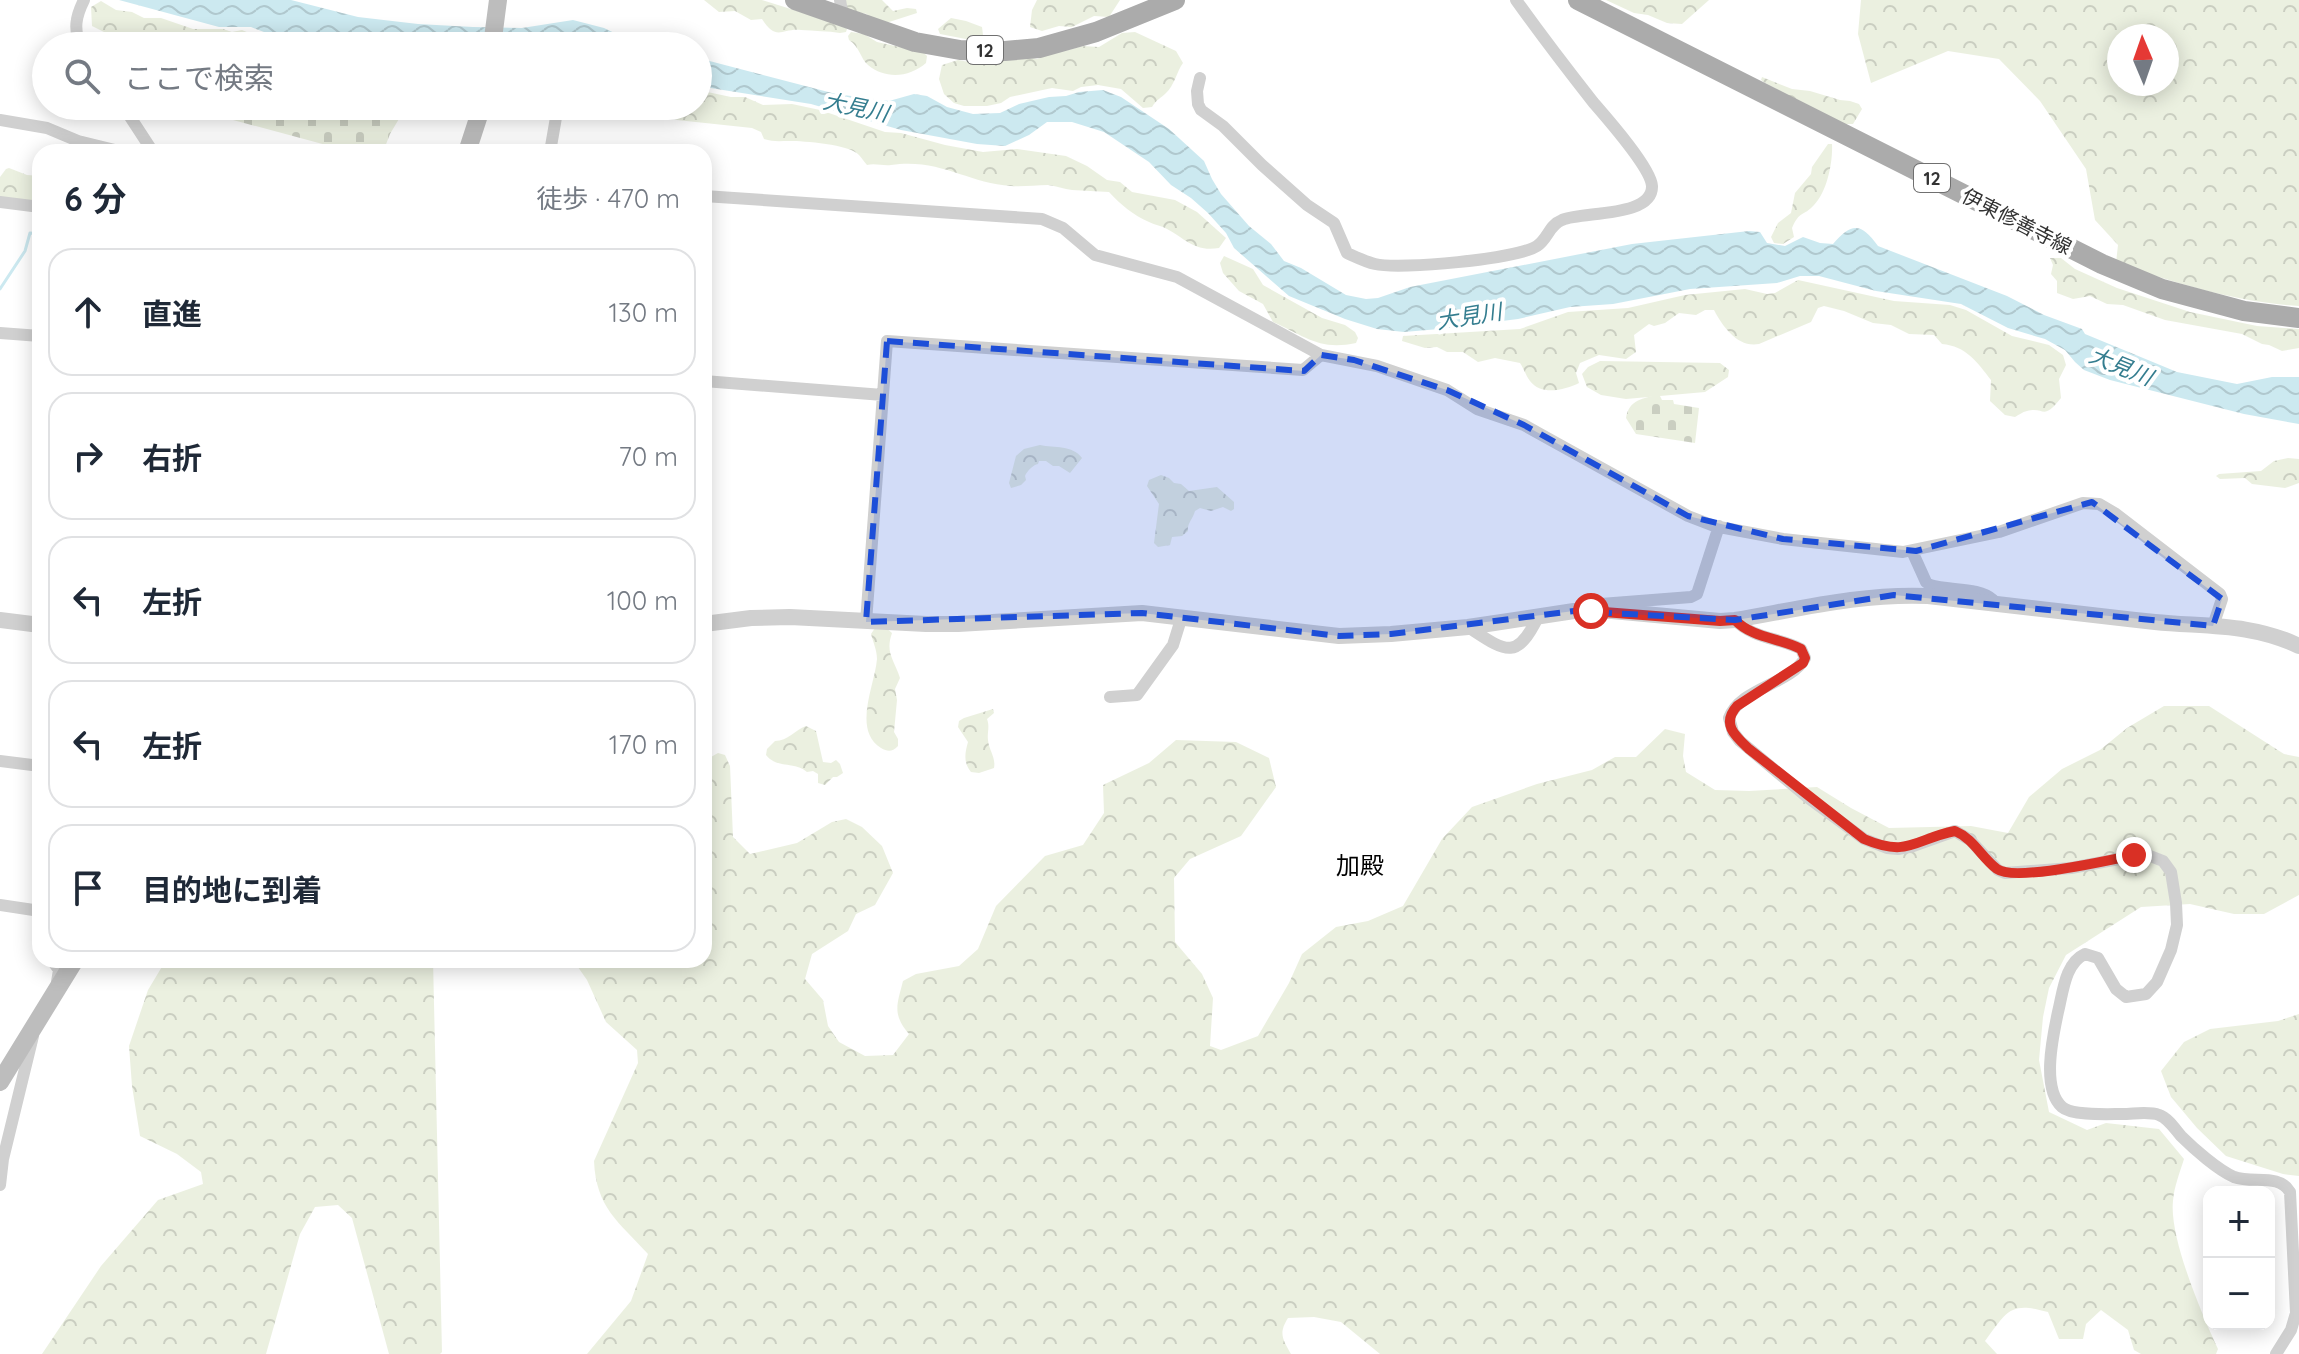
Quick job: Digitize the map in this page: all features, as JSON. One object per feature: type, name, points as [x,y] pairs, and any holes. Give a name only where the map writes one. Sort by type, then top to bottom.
[{"type":"main road","points":[[494,32],[498,0]]},
{"type":"main road","name":"12","points":[[795,0],[842,8],[915,42],[960,50],[1005,51],[1039,48],[1096,32],[1175,0]]},
{"type":"main road","name":"伊東修善寺線","points":[[1578,0],[2102,264],[2162,289],[2244,311],[2299,318]]},
{"type":"main road","points":[[470,144],[477,120]]},
{"type":"main road","points":[[0,1082],[70,968]]},
{"type":"street","points":[[1200,78],[1197,91],[1201,110],[1223,126],[1307,205],[1334,223],[1347,253],[1375,264],[1401,265],[1482,259],[1524,250],[1537,246],[1551,227],[1562,220],[1628,210],[1643,203],[1650,195],[1652,185],[1619,133],[1516,0]]},
{"type":"street","points":[[76,32],[81,5]]},
{"type":"street","points":[[0,120],[47,128],[90,144]]},
{"type":"street","points":[[132,120],[148,144]]},
{"type":"street","points":[[551,144],[556,120]]},
{"type":"street","points":[[712,197],[1042,219],[1063,228],[1095,255],[1177,277],[1321,355],[1377,366],[1447,390],[1477,409],[1524,425],[1688,516],[1719,526],[1783,539],[1912,551],[1999,532],[2092,502],[2116,514],[2220,594],[2222,599],[2213,626]]},
{"type":"street","points":[[0,202],[32,206]]},
{"type":"street","points":[[0,333],[32,335]]},
{"type":"street","points":[[866,622],[887,341],[1303,370],[1321,355]]},
{"type":"street","points":[[712,382],[883,395]]},
{"type":"street","points":[[1570,612],[1596,603],[1691,597],[1697,594],[1719,526]]},
{"type":"street","points":[[1912,551],[1930,585],[1989,596],[1994,604]]},
{"type":"street","points":[[712,623],[790,617],[958,624],[1142,613],[1339,636],[1468,627],[1570,612],[1612,611],[1735,620],[1880,595],[1928,596],[2256,630],[2299,646]]},
{"type":"street","points":[[1110,697],[1137,695],[1170,650],[1182,616]]},
{"type":"street","points":[[1468,627],[1499,646],[1513,648],[1524,642],[1538,617]]},
{"type":"street","points":[[0,620],[32,624]]},
{"type":"street","points":[[1735,620],[1743,628],[1801,649],[1805,658],[1796,669],[1737,706],[1729,718],[1733,732],[1777,772],[1864,839],[1898,849],[1955,831],[1970,840],[1998,870],[2012,873],[2071,868],[2145,854],[2155,856],[2167,865],[2174,887],[2177,925],[2171,950],[2157,982],[2146,994],[2126,997],[2116,989],[2098,958],[2085,954],[2078,957],[2063,991],[2050,1052],[2050,1073],[2056,1098],[2062,1108],[2096,1113],[2159,1114],[2230,1175],[2252,1181],[2278,1182],[2288,1187],[2296,1313],[2291,1330],[2276,1354]]},
{"type":"street","points":[[0,761],[32,765]]},
{"type":"street","points":[[0,905],[32,910]]},
{"type":"street","points":[[54,995],[58,968]]},
{"type":"street","points":[[0,1185],[3,1159],[37,1019]]},
{"type":"highlighted area","points":[[887,341],[1304,371],[1321,355],[1354,360],[1447,390],[1524,425],[1688,516],[1783,539],[1916,551],[2092,502],[2222,599],[2213,626],[1894,595],[1735,620],[1574,611],[1391,634],[1339,636],[1142,613],[866,622]]},
{"type":"green space","points":[[704,0],[762,0],[847,29],[840,33],[776,32],[762,19],[751,20],[735,11],[719,12]]},
{"type":"green space","points":[[845,0],[882,0],[893,11],[907,8],[916,9],[917,13],[886,23],[871,19],[867,14],[848,11]]},
{"type":"green space","points":[[1037,0],[1120,0],[1109,17],[1094,16],[1072,27],[1059,26],[1042,31],[1030,27]]},
{"type":"green space","points":[[1606,0],[1709,0],[1682,24],[1634,13]]},
{"type":"green space","points":[[1861,0],[2299,0],[2299,306],[2229,296],[2116,263],[2118,245],[2095,220],[2086,169],[2040,101],[1999,59],[1948,51],[1871,83],[1858,34]]},
{"type":"green space","points":[[101,1],[116,10],[132,12],[144,18],[161,18],[193,29],[232,32],[104,32],[92,26],[91,7]]},
{"type":"green space","points":[[951,18],[982,27],[983,35],[971,40],[940,34],[938,29]]},
{"type":"green space","points":[[851,32],[864,34],[877,42],[923,52],[927,56],[926,63],[905,74],[882,73],[865,62],[849,40]]},
{"type":"green space","points":[[1135,32],[1176,51],[1183,63],[1169,90],[1152,107],[1143,108],[1121,89],[1098,85],[1073,91],[1052,88],[1010,97],[987,106],[964,106],[954,103],[944,94],[939,79],[942,65],[958,60],[969,62],[1026,56],[1037,59],[1083,46],[1099,47],[1122,33]]},
{"type":"green space","points":[[1762,77],[1792,89],[1850,101],[1859,104],[1862,109],[1853,124],[1841,124],[1780,92],[1761,80]]},
{"type":"green space","points":[[712,93],[745,97],[763,105],[792,104],[820,110],[885,132],[983,152],[1017,149],[1066,156],[1107,180],[1120,182],[1132,192],[1175,200],[1197,212],[1226,238],[1219,248],[1197,247],[1138,216],[1109,192],[1048,185],[995,184],[924,165],[867,165],[854,151],[805,142],[770,141],[752,128],[677,120],[712,120]]},
{"type":"green space","points":[[233,120],[398,120],[386,144],[322,144]]},
{"type":"green space","points":[[1828,144],[1832,144],[1831,159],[1819,199],[1795,222],[1792,228],[1794,237],[1783,244],[1774,243],[1771,237],[1778,223],[1791,213],[1795,193],[1811,174],[1812,167]]},
{"type":"green space","points":[[6,169],[32,175],[32,202],[0,198],[0,177]]},
{"type":"green space","points":[[1224,256],[1253,269],[1263,285],[1322,318],[1345,325],[1355,332],[1358,338],[1356,343],[1322,344],[1273,322],[1263,304],[1239,291],[1223,273],[1220,263]]},
{"type":"green space","points":[[2050,258],[2061,258],[2075,269],[2117,288],[2190,312],[2257,326],[2299,329],[2299,348],[2282,351],[2242,334],[2165,320],[2123,305],[2107,304],[2090,296],[2073,299],[2057,293]]},
{"type":"green space","points":[[1798,280],[1894,301],[1950,305],[1966,310],[2012,336],[2049,345],[2063,355],[2066,365],[2059,379],[2061,398],[2047,411],[2027,411],[2015,417],[2005,415],[1990,401],[1991,380],[1976,361],[1958,348],[1942,344],[1934,335],[1909,334],[1891,325],[1873,323],[1824,306],[1818,308],[1811,322],[1759,344],[1744,343],[1732,335],[1714,310],[1705,310],[1696,315],[1679,313],[1665,323],[1649,324],[1634,335],[1636,352],[1626,359],[1599,355],[1580,363],[1576,373],[1579,383],[1553,390],[1535,386],[1520,363],[1495,358],[1478,362],[1463,352],[1447,352],[1437,347],[1425,348],[1402,341],[1403,336],[1520,329],[1568,312],[1628,308],[1685,295],[1745,289],[1775,293]]},
{"type":"green space","points":[[1600,361],[1720,363],[1729,370],[1728,377],[1705,392],[1626,399],[1601,395],[1587,387],[1582,374]]},
{"type":"green space","points":[[1659,394],[1662,400],[1699,408],[1695,443],[1636,434],[1626,418],[1630,407]]},
{"type":"green space","points":[[1040,445],[1068,449],[1082,458],[1070,473],[1059,466],[1039,461],[1027,472],[1026,480],[1021,485],[1011,488],[1009,483],[1016,456],[1024,449]]},
{"type":"green space","points":[[2299,459],[2299,483],[2285,488],[2252,484],[2245,478],[2220,479],[2216,476],[2261,471],[2274,461]]},
{"type":"green space","points":[[1161,475],[1189,491],[1217,487],[1234,502],[1234,509],[1231,511],[1223,507],[1211,511],[1200,508],[1195,511],[1188,531],[1182,536],[1172,537],[1170,545],[1158,547],[1154,543],[1159,504],[1147,486],[1149,480]]},
{"type":"green space","points":[[885,627],[892,633],[890,651],[900,678],[895,689],[894,732],[898,746],[890,751],[872,740],[866,719],[877,659],[871,634],[875,628]]},
{"type":"green space","points":[[2164,706],[2209,706],[2284,754],[2299,757],[2299,895],[2264,914],[2234,914],[2190,904],[2141,907],[2066,955],[2049,988],[2043,1017],[2039,1060],[2049,1112],[2087,1130],[2106,1123],[2159,1129],[2184,1159],[2176,1185],[2173,1217],[2181,1255],[2203,1314],[2203,1330],[2210,1330],[2218,1349],[2216,1354],[2141,1354],[2134,1350],[2128,1330],[2101,1310],[2086,1324],[2083,1339],[2059,1339],[2048,1312],[2025,1308],[2004,1316],[1985,1341],[1997,1354],[1380,1354],[1341,1322],[1314,1317],[1288,1318],[1283,1336],[1291,1354],[587,1354],[631,1301],[648,1254],[604,1203],[594,1161],[638,1063],[637,1050],[606,1022],[579,968],[712,968],[712,756],[718,753],[725,755],[730,766],[733,837],[750,854],[797,843],[832,822],[846,819],[862,827],[882,846],[893,873],[875,905],[856,914],[848,931],[812,954],[805,979],[823,1000],[828,1026],[839,1042],[865,1056],[893,1055],[909,1034],[900,1021],[897,1009],[903,981],[916,974],[959,966],[978,949],[996,906],[1045,856],[1083,845],[1104,813],[1103,785],[1149,763],[1176,740],[1236,742],[1269,758],[1276,787],[1241,836],[1190,859],[1174,878],[1175,942],[1202,974],[1213,998],[1210,1046],[1221,1050],[1258,1036],[1302,954],[1336,927],[1368,921],[1403,906],[1442,839],[1472,807],[1537,784],[1592,770],[1615,757],[1636,757],[1665,729],[1685,734],[1683,756],[1686,772],[1715,790],[1817,787],[1889,828],[1971,826],[2008,833],[2029,797],[2062,769],[2100,750],[2127,728]]},
{"type":"green space","points":[[993,709],[994,713],[987,719],[994,768],[971,772],[965,757],[968,742],[958,727],[959,721]]},
{"type":"green space","points":[[806,726],[816,731],[823,762],[836,760],[843,773],[825,785],[818,783],[818,774],[813,771],[775,762],[766,755],[767,749],[775,741]]},
{"type":"green space","points":[[161,968],[433,968],[440,1354],[389,1354],[352,1218],[338,1205],[315,1207],[300,1234],[266,1354],[42,1354],[101,1266],[158,1200],[203,1184],[201,1172],[177,1154],[140,1136],[129,1046],[148,990]]},
{"type":"green space","points":[[2299,1014],[2299,1176],[2226,1156],[2171,1097],[2161,1071],[2184,1042],[2210,1029],[2278,1021]]},
{"type":"water","points":[[119,0],[291,0],[358,17],[418,24],[522,28],[573,20],[612,32],[264,32],[251,27],[219,27]]},
{"type":"water","name":"大見川","points":[[712,62],[836,94],[889,101],[914,94],[927,96],[947,107],[973,114],[1000,113],[1019,104],[1049,97],[1103,90],[1121,97],[1169,129],[1204,161],[1221,194],[1284,261],[1346,295],[1366,299],[1410,287],[1632,244],[1749,231],[1760,232],[1767,243],[1785,246],[1803,237],[1833,244],[1851,229],[1861,229],[1878,246],[2007,296],[2044,315],[2082,329],[2085,334],[2177,372],[2237,384],[2272,377],[2299,377],[2299,424],[2244,414],[2110,380],[2084,370],[2065,350],[2045,339],[2008,328],[1961,304],[1876,291],[1819,276],[1800,276],[1777,283],[1690,289],[1613,304],[1570,307],[1518,319],[1439,329],[1404,332],[1377,329],[1289,296],[1234,248],[1226,233],[1208,213],[1171,185],[1149,162],[1104,132],[1072,122],[1047,122],[1005,146],[977,144],[901,130],[811,104],[712,88]]},
{"type":"waterway","points":[[0,289],[25,251],[32,233]]},
{"type":"district","name":"加殿","points":[[1360,865]]},
{"type":"route","points":[[1591,611],[1735,620],[1743,628],[1801,649],[1805,658],[1803,663],[1737,706],[1731,712],[1730,724],[1733,732],[1749,749],[1864,839],[1898,849],[1955,831],[1970,840],[1998,870],[2005,873],[2071,868],[2134,855]]}]
